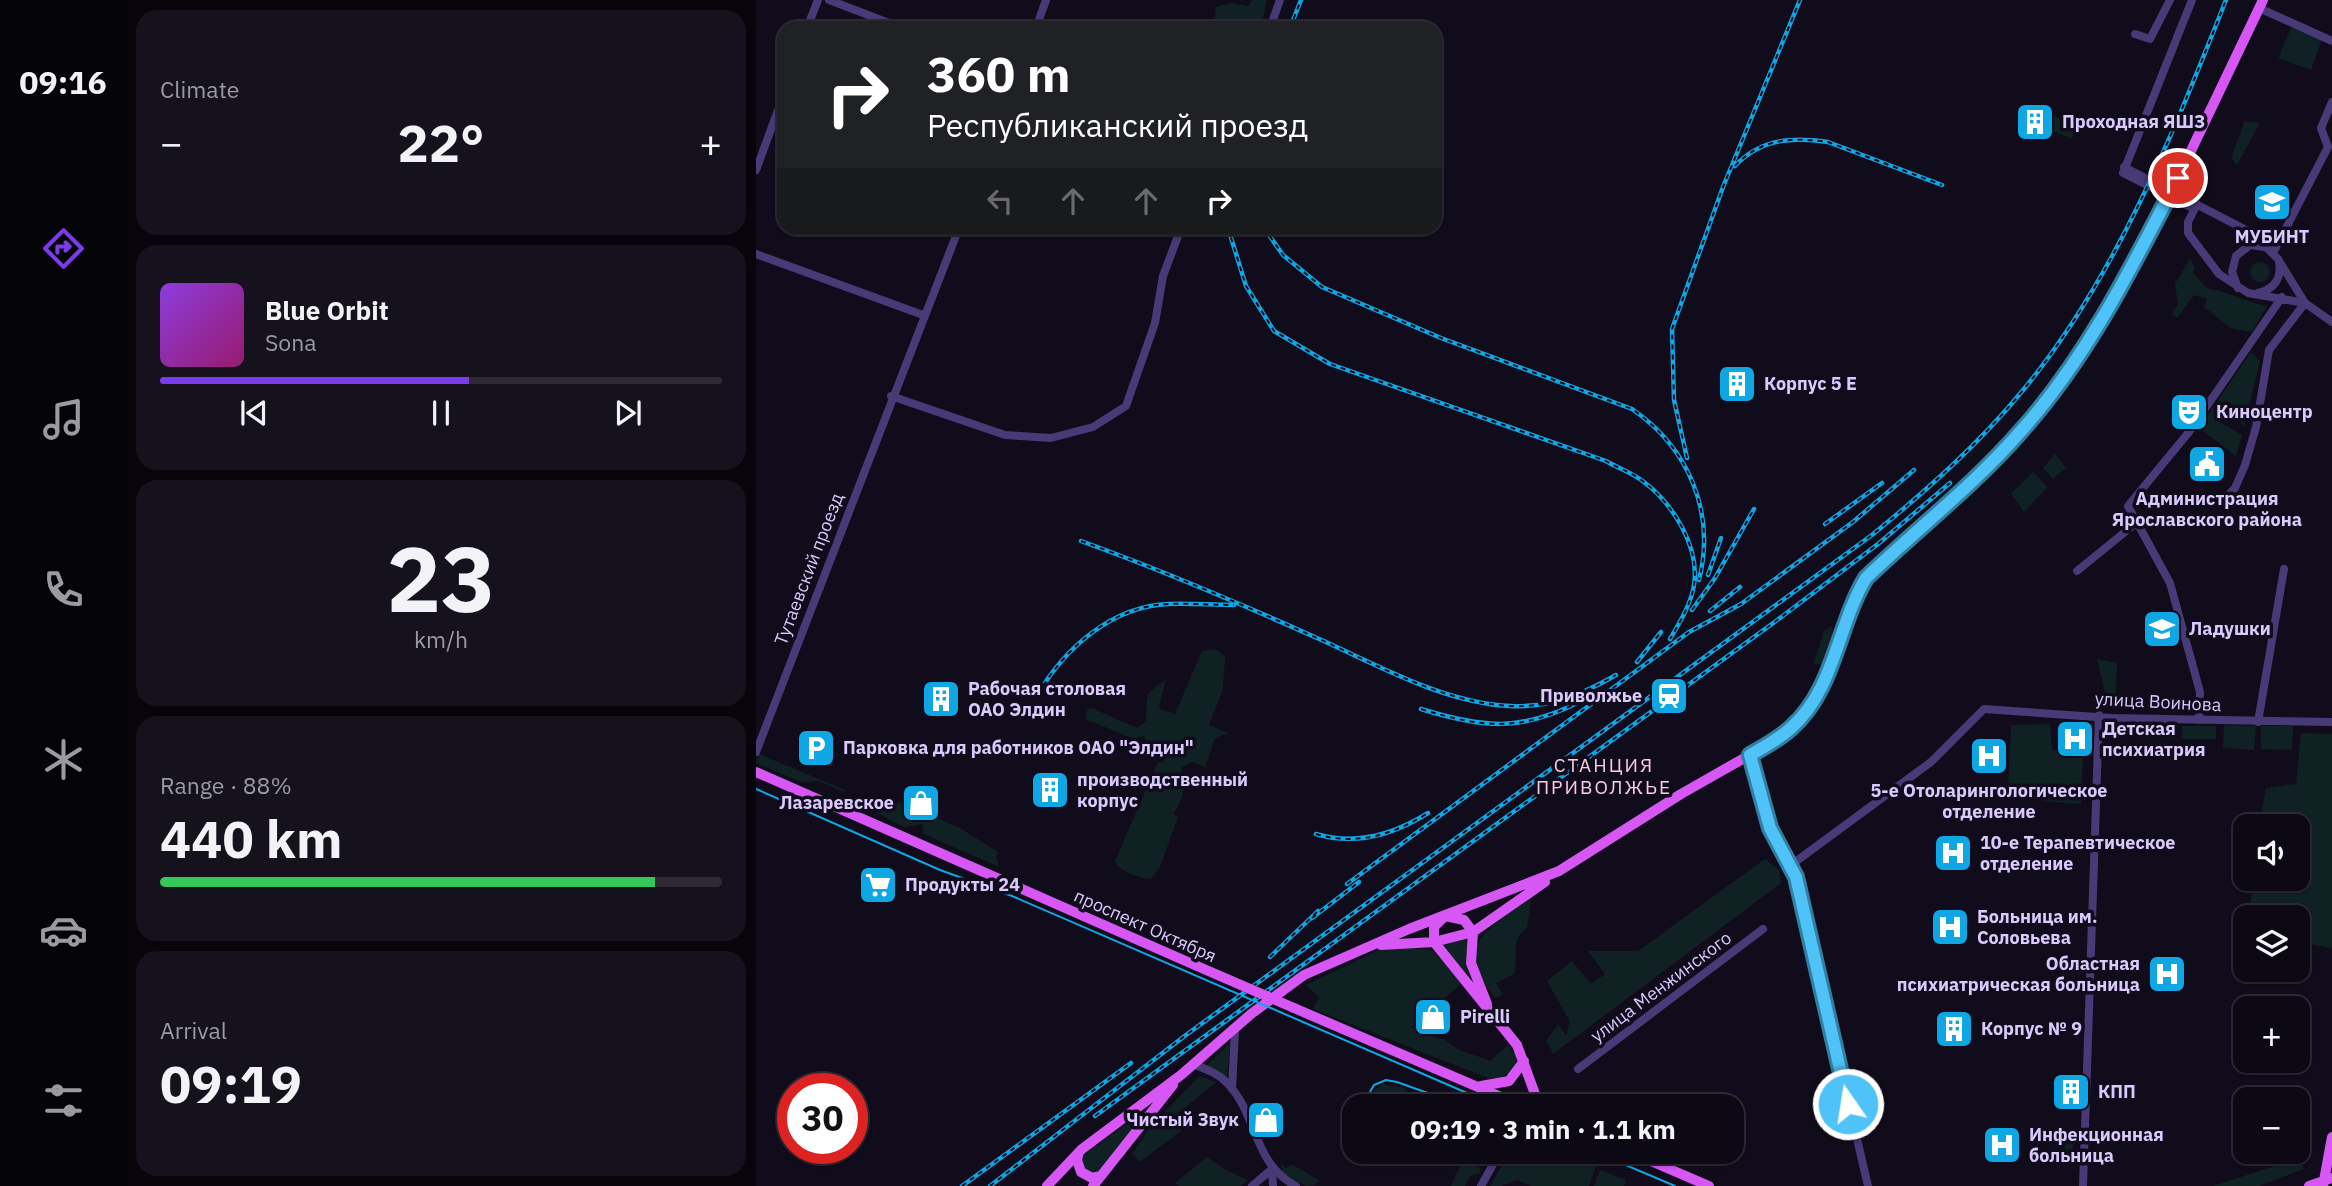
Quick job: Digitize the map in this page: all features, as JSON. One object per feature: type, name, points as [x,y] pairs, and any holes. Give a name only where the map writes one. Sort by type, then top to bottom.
[{"type":"main road","points":[[1370,946],[1434,942],[1474,932],[1559,871],[1791,728],[1816,697],[1856,594],[1866,578],[1996,459],[2057,387],[2118,294],[2178,178],[2261,4]]},
{"type":"main road","name":"проспект Октября","points":[[756,772],[1493,1094]]},
{"type":"main road","points":[[1047,1186],[1082,1149],[1181,1075],[1235,1030],[1333,961],[1559,871]]},
{"type":"main road","points":[[1446,916],[1464,920],[1474,932],[1471,963],[1487,1004]]},
{"type":"main road","points":[[1446,916],[1434,927],[1434,942],[1487,1004],[1517,1045],[1535,1094]]},
{"type":"main road","points":[[1474,1086],[1489,1086],[1509,1081],[1524,1061]]},
{"type":"main road","points":[[1093,1186],[1181,1075]]},
{"type":"main road","points":[[2309,1186],[2328,1181],[2332,1137]]},
{"type":"main road","points":[[1082,1149],[1077,1160],[1081,1172],[1092,1178],[1105,1173]]},
{"type":"main road","points":[[1658,1164],[1709,1186]]},
{"type":"street","points":[[810,21],[818,0]]},
{"type":"street","points":[[829,0],[884,21]]},
{"type":"street","points":[[1038,21],[1046,0]]},
{"type":"street","points":[[1272,21],[1280,0]]},
{"type":"street","points":[[2135,34],[2150,39],[2166,3],[2170,0]]},
{"type":"street","points":[[2192,0],[2124,170],[2252,233],[2273,253],[2305,303],[2332,322]]},
{"type":"street","points":[[2261,4],[2332,41]]},
{"type":"street","points":[[2273,253],[2328,147],[2321,128],[2332,102]]},
{"type":"street","points":[[756,170],[777,113]]},
{"type":"street","points":[[2196,206],[2189,222],[2188,233],[2218,274],[2248,293],[2305,303]]},
{"type":"street","name":"Тутаевский проезд","points":[[756,752],[955,235]]},
{"type":"street","points":[[891,396],[1005,435],[1051,438],[1093,427],[1126,406],[1155,323],[1163,276],[1178,235]]},
{"type":"street","points":[[2238,288],[2232,272],[2235,256],[2250,245],[2273,253],[2280,270],[2277,281],[2269,290],[2248,293]]},
{"type":"street","points":[[756,254],[923,314]]},
{"type":"street","points":[[2199,720],[2200,692],[2170,583],[2156,552],[2128,506],[2189,432],[2282,298]]},
{"type":"street","points":[[2222,502],[2235,488],[2245,466],[2256,427],[2269,350],[2305,303]]},
{"type":"street","points":[[2077,571],[2136,523]]},
{"type":"street","points":[[2258,722],[2284,569]]},
{"type":"street","name":"улица Воинова","points":[[1791,865],[1931,762],[1984,709],[2199,720],[2332,722]]},
{"type":"street","points":[[2083,1186],[2099,715]]},
{"type":"street","points":[[1750,755],[1770,828],[1791,865],[1868,1186]]},
{"type":"street","name":"улица Менжинского","points":[[1578,1069],[1763,929]]},
{"type":"street","points":[[1232,1089],[1235,1030]]},
{"type":"street","points":[[1193,1064],[1217,1075],[1232,1089],[1272,1169],[1273,1186]]},
{"type":"street","points":[[1480,1186],[1493,1164]]},
{"type":"street","points":[[1252,1186],[1272,1169]]},
{"type":"street","points":[[1272,1169],[1296,1186]]},
{"type":"shaded area","points":[[1252,0],[1267,0],[1262,21],[1215,21],[1216,7],[1230,3],[1248,6]]},
{"type":"shaded area","points":[[2292,26],[2322,39],[2311,70],[2278,58]]},
{"type":"shaded area","points":[[2054,115],[2079,132],[2070,138],[2048,129]]},
{"type":"shaded area","points":[[2244,121],[2260,123],[2237,165],[2232,159]]},
{"type":"shaded area","points":[[2190,258],[2195,268],[2193,273],[2208,289],[2267,306],[2252,332],[2230,328],[2204,307],[2207,299],[2194,295],[2177,318],[2172,314],[2178,304],[2175,284]]},
{"type":"shaded area","points":[[2260,262],[2267,265],[2270,272],[2267,279],[2260,282],[2253,279],[2250,272],[2253,265]]},
{"type":"shaded area","points":[[2251,352],[2260,361],[2244,427],[2227,405],[2216,420],[2242,435],[2236,456],[2199,428]]},
{"type":"shaded area","points":[[2055,454],[2066,468],[2053,479],[2043,468]]},
{"type":"shaded area","points":[[2033,472],[2047,486],[2024,512],[2011,493]]},
{"type":"shaded area","points":[[1832,626],[1833,637],[1822,663],[1813,665],[1824,631]]},
{"type":"shaded area","points":[[1215,649],[1225,656],[1223,689],[1209,725],[1228,733],[1215,738],[1205,767],[1192,762],[1181,768],[1183,791],[1173,814],[1178,817],[1160,867],[1151,879],[1136,876],[1125,871],[1115,861],[1158,762],[1163,763],[1165,758],[1148,748],[1144,735],[1134,739],[1085,719],[1087,709],[1092,708],[1137,728],[1146,722],[1150,693],[1166,680],[1160,709],[1175,714],[1202,651]]},
{"type":"shaded area","points":[[2097,659],[2117,663],[2115,704],[2108,704]]},
{"type":"shaded area","points":[[2050,724],[2052,750],[2083,755],[2081,804],[2041,801],[2041,794],[2008,790],[2011,725]]},
{"type":"shaded area","points":[[2139,724],[2175,725],[2175,739],[2139,738]]},
{"type":"shaded area","points":[[2224,725],[2256,726],[2254,750],[2223,748]]},
{"type":"shaded area","points":[[2182,726],[2216,726],[2216,739],[2182,739]]},
{"type":"shaded area","points":[[2261,726],[2293,726],[2292,750],[2261,749]]},
{"type":"shaded area","points":[[2301,733],[2332,734],[2332,948],[2310,944],[2310,905],[2250,905],[2252,891],[2310,891],[2310,814],[2261,814],[2266,788],[2296,784]]},
{"type":"shaded area","points":[[759,754],[845,790],[844,792],[818,781],[801,782],[756,763]]},
{"type":"shaded area","points":[[890,799],[960,828],[998,852],[996,857],[999,867],[924,834],[922,824],[904,827],[877,813],[876,806],[880,806],[880,801]]},
{"type":"shaded area","points":[[1765,859],[1779,870],[1781,883],[1553,1054],[1546,1041],[1558,1024],[1566,1035],[1570,1022],[1547,981],[1572,961],[1591,984],[1605,974],[1588,951],[1638,951]]},
{"type":"shaded area","points":[[1531,901],[1527,928],[1516,943],[1514,974],[1496,983],[1503,995],[1495,998],[1476,965],[1477,946],[1490,928],[1516,908]]},
{"type":"shaded area","points":[[1469,937],[1466,957],[1470,977],[1441,944]]},
{"type":"shaded area","points":[[1403,947],[1432,950],[1461,980],[1461,984],[1411,1027],[1445,1039],[1461,1050],[1490,1061],[1508,1045],[1517,1057],[1513,1071],[1498,1078],[1488,1078],[1313,1009],[1319,997],[1306,985],[1381,949]]},
{"type":"shaded area","points":[[1230,1043],[1227,1078],[1206,1066]]},
{"type":"shaded area","points":[[1199,1076],[1216,1082],[1175,1116],[1186,1127],[1140,1162],[1132,1154],[1149,1129]]},
{"type":"shaded area","points":[[1384,1084],[1405,1088],[1409,1094],[1372,1094],[1375,1089]]},
{"type":"shaded area","points":[[1151,1107],[1102,1172],[1090,1174],[1083,1168],[1082,1160],[1085,1154]]},
{"type":"shaded area","points":[[2049,1133],[2073,1142],[2073,1161],[2059,1167],[2057,1146],[2048,1139]]},
{"type":"shaded area","points":[[1207,1157],[1224,1169],[1248,1180],[1241,1186],[1179,1186],[1175,1183]]},
{"type":"shaded area","points":[[1281,1164],[1287,1168],[1291,1164],[1319,1180],[1315,1185],[1306,1186],[1283,1174]]},
{"type":"shaded area","points":[[1461,1164],[1472,1164],[1481,1168],[1479,1174],[1471,1175],[1465,1186],[1451,1186]]},
{"type":"shaded area","points":[[1503,1164],[1597,1164],[1589,1186],[1532,1186],[1517,1180],[1502,1186],[1490,1186]]},
{"type":"shaded area","points":[[2281,1164],[2302,1164],[2304,1169],[2259,1186],[2213,1186]]},
{"type":"shaded area","points":[[1600,1170],[1626,1180],[1624,1186],[1594,1186]]},
{"type":"tram line","points":[[756,789],[940,870],[1012,896],[1469,1094]]},
{"type":"tram line","points":[[1369,1094],[1374,1085],[1386,1080],[1430,1094]]},
{"type":"tram line","points":[[1623,1164],[1675,1186]]},
{"type":"railway","points":[[1293,21],[1301,0]]},
{"type":"railway","points":[[1687,458],[1674,400],[1672,329],[1723,187],[1800,0]]},
{"type":"railway","points":[[990,1186],[1186,1035],[1872,535],[1952,466],[2024,389],[2087,300],[2140,203],[2226,0]]},
{"type":"railway","points":[[1735,166],[1767,145],[1790,140],[1815,140],[1828,142],[1942,185]]},
{"type":"railway","points":[[1230,235],[1246,286],[1274,331],[1330,364],[1606,461],[1635,476],[1655,491],[1682,528],[1693,556],[1695,571],[1694,585],[1685,613],[1670,639]]},
{"type":"railway","points":[[1269,235],[1283,255],[1322,287],[1441,338],[1632,409],[1652,425],[1683,463],[1700,507],[1704,530],[1699,580]]},
{"type":"railway","points":[[1347,884],[1689,632],[1741,604],[1853,522],[1914,470]]},
{"type":"railway","points":[[1825,524],[1882,483]]},
{"type":"railway","points":[[1095,1116],[1776,621],[1878,544],[1950,483]]},
{"type":"railway","points":[[1692,610],[1715,578],[1754,509]]},
{"type":"railway","points":[[1708,575],[1721,538]]},
{"type":"railway","points":[[1081,541],[1229,600],[1411,681],[1461,698],[1511,706],[1539,705],[1579,694],[1616,675]]},
{"type":"railway","points":[[1710,611],[1740,587]]},
{"type":"railway","points":[[1038,694],[1076,646],[1110,621],[1128,612],[1169,604],[1234,605]]},
{"type":"railway","points":[[1637,662],[1661,632]]},
{"type":"railway","points":[[1421,709],[1464,720],[1501,724],[1538,718],[1579,702]]},
{"type":"railway","points":[[1316,834],[1345,839],[1374,836],[1401,827],[1428,813]]},
{"type":"railway","points":[[1312,918],[1359,882]]},
{"type":"railway","points":[[1270,957],[1318,911]]},
{"type":"railway","points":[[962,1186],[1131,1063]]},
{"type":"place","name":"Проходная ЯШЗ","points":[[2035,122]]},
{"type":"place","name":"МУБИНТ","points":[[2272,202]]},
{"type":"place","name":"Корпус 5 E","points":[[1737,384]]},
{"type":"place","name":"Киноцентр","points":[[2189,412]]},
{"type":"place","name":"Администрация Ярославского района","points":[[2207,464]]},
{"type":"place","name":"Ладушки","points":[[2162,629]]},
{"type":"place","name":"Приволжье","points":[[1669,696]]},
{"type":"place","name":"Рабочая столовая ОАО Элдин","points":[[941,699]]},
{"type":"place","name":"Детская психиатрия","points":[[2075,739]]},
{"type":"place","name":"Парковка для работников ОАО \"Элдин\"","points":[[816,748]]},
{"type":"place","name":"5-е Отоларингологическое отделение","points":[[1989,756]]},
{"type":"place","name":"производственный корпус","points":[[1050,790]]},
{"type":"place","name":"Лазаревское","points":[[921,803]]},
{"type":"place","name":"10-е Терапевтическое отделение","points":[[1953,853]]},
{"type":"place","name":"Продукты 24","points":[[878,885]]},
{"type":"place","name":"Больница им. Соловьева","points":[[1950,927]]},
{"type":"place","name":"Областная психиатрическая больница","points":[[2167,974]]},
{"type":"place","name":"Pirelli","points":[[1433,1017]]},
{"type":"place","name":"Корпус № 9","points":[[1954,1029]]},
{"type":"place","name":"КПП","points":[[2071,1092]]},
{"type":"place","name":"Чистый Звук","points":[[1266,1120]]},
{"type":"place","name":"Инфекционная больница","points":[[2002,1145]]},
{"type":"district","name":"СТАНЦИЯ ПРИВОЛЖЬЕ","points":[[1604,776]]},
{"type":"route","points":[[1848,1104],[1796,877],[1770,828],[1750,755],[1791,728],[1822,688],[1856,594],[1866,578],[1996,459],[2063,379],[2118,294],[2178,178]]}]
